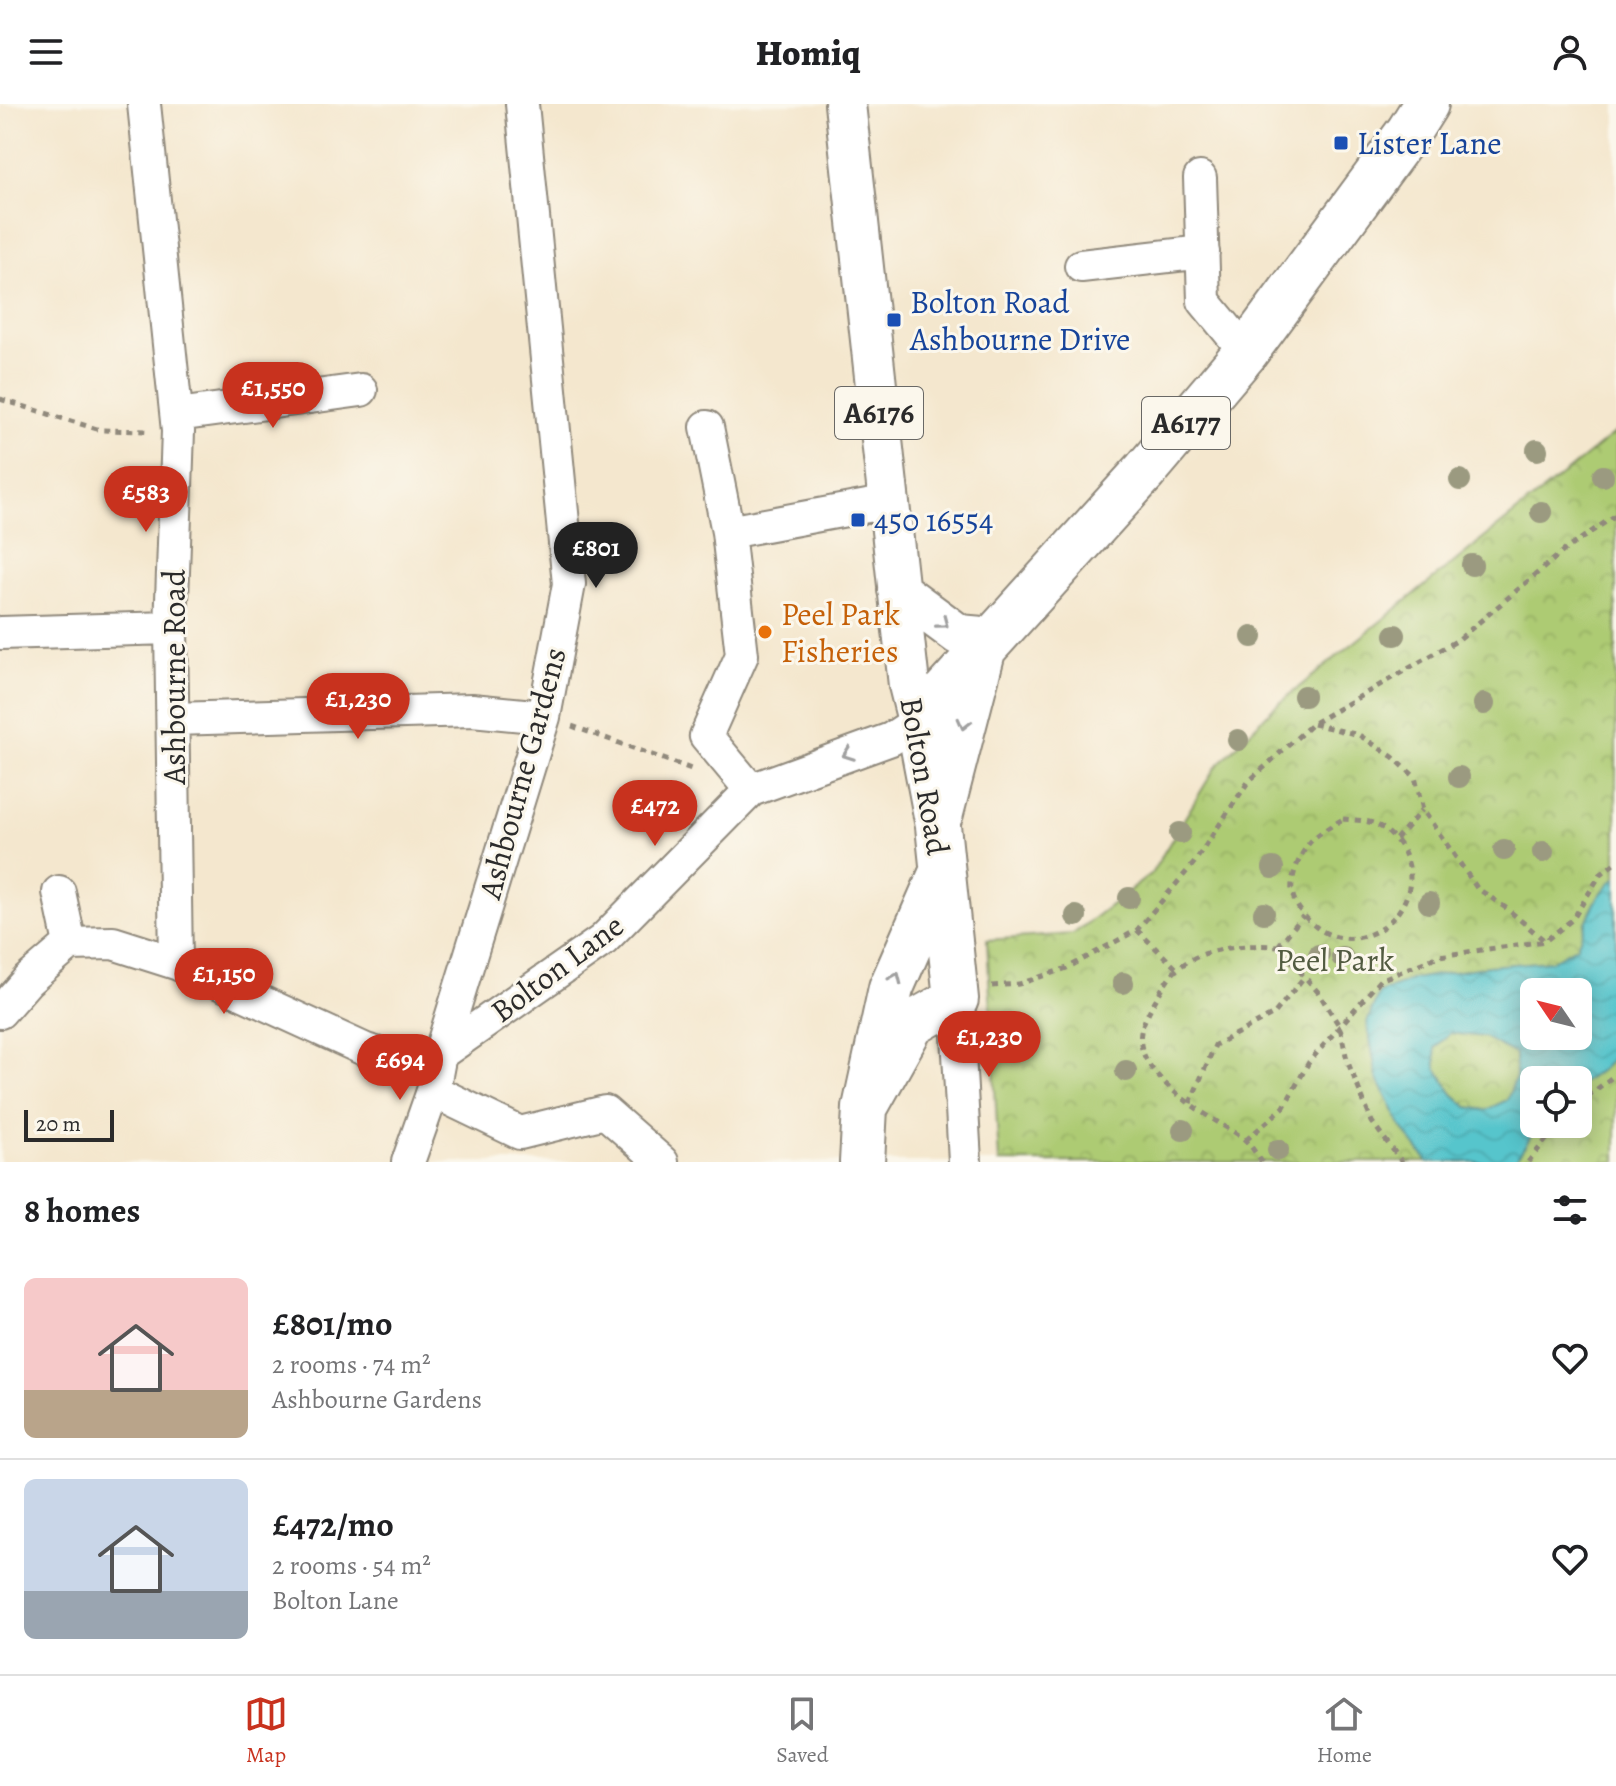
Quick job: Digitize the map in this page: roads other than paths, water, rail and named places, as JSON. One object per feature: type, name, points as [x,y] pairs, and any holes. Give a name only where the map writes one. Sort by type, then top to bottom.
[{"type":"highway","name":"A6177","points":[[918,721],[1145,471],[1246,352],[1426,104]]},
{"type":"highway","name":"A6177","points":[[938,826],[989,643]]},
{"type":"highway","name":"Bolton Road","points":[[918,721],[938,826],[941,874],[971,992]]},
{"type":"highway","name":"A6177","points":[[862,1162],[865,1108],[891,988],[941,874]]},
{"type":"highway","points":[[865,1108],[912,1024],[971,992]]},
{"type":"main road","name":"Bolton Road","points":[[845,104],[909,685],[918,721]]},
{"type":"main road","points":[[898,590],[959,635],[989,643]]},
{"type":"street","name":"Ashbourne Road","points":[[144,104],[177,423],[171,628],[176,963]]},
{"type":"street","name":"Ashbourne Gardens","points":[[408,1162],[433,1091],[440,1054],[544,717],[569,584],[522,104]]},
{"type":"street","points":[[1200,178],[1204,301],[1246,352]]},
{"type":"street","points":[[1081,266],[1203,252]]},
{"type":"street","points":[[177,423],[361,390]]},
{"type":"street","points":[[707,427],[728,532],[742,655],[706,736],[751,790]]},
{"type":"street","points":[[728,532],[889,502]]},
{"type":"street","points":[[0,633],[171,628]]},
{"type":"street","points":[[174,719],[472,710],[544,717]]},
{"type":"street","name":"Bolton Lane","points":[[70,944],[113,943],[176,963],[366,1050],[403,1061],[440,1054],[603,940],[751,790],[891,739],[918,721]]},
{"type":"street","points":[[0,1012],[28,980],[70,944],[59,892]]},
{"type":"street","name":"Bolton Road","points":[[965,1162],[971,992]]},
{"type":"street","points":[[433,1091],[520,1133],[605,1112],[662,1162]]},
{"type":"water","points":[[1616,878],[1616,1053],[1592,1076],[1592,1066],[1520,1066],[1520,1138],[1530,1138],[1514,1162],[1428,1162],[1402,1128],[1377,1078],[1367,1022],[1379,993],[1413,979],[1488,966],[1551,961],[1577,946],[1602,892]],"holes":[[[1450,1033],[1484,1037],[1515,1054],[1516,1077],[1507,1100],[1486,1110],[1468,1107],[1453,1094],[1436,1067],[1435,1048]]]},
{"type":"place","name":"Lister Lane","points":[[1341,143]]},
{"type":"place","name":"Bolton Road Ashbourne Drive","points":[[894,320]]},
{"type":"place","name":"450 16554","points":[[858,520]]},
{"type":"place","name":"Peel Park Fisheries","points":[[765,632]]},
{"type":"park label","name":"Peel Park","points":[[1335,960]]}]
